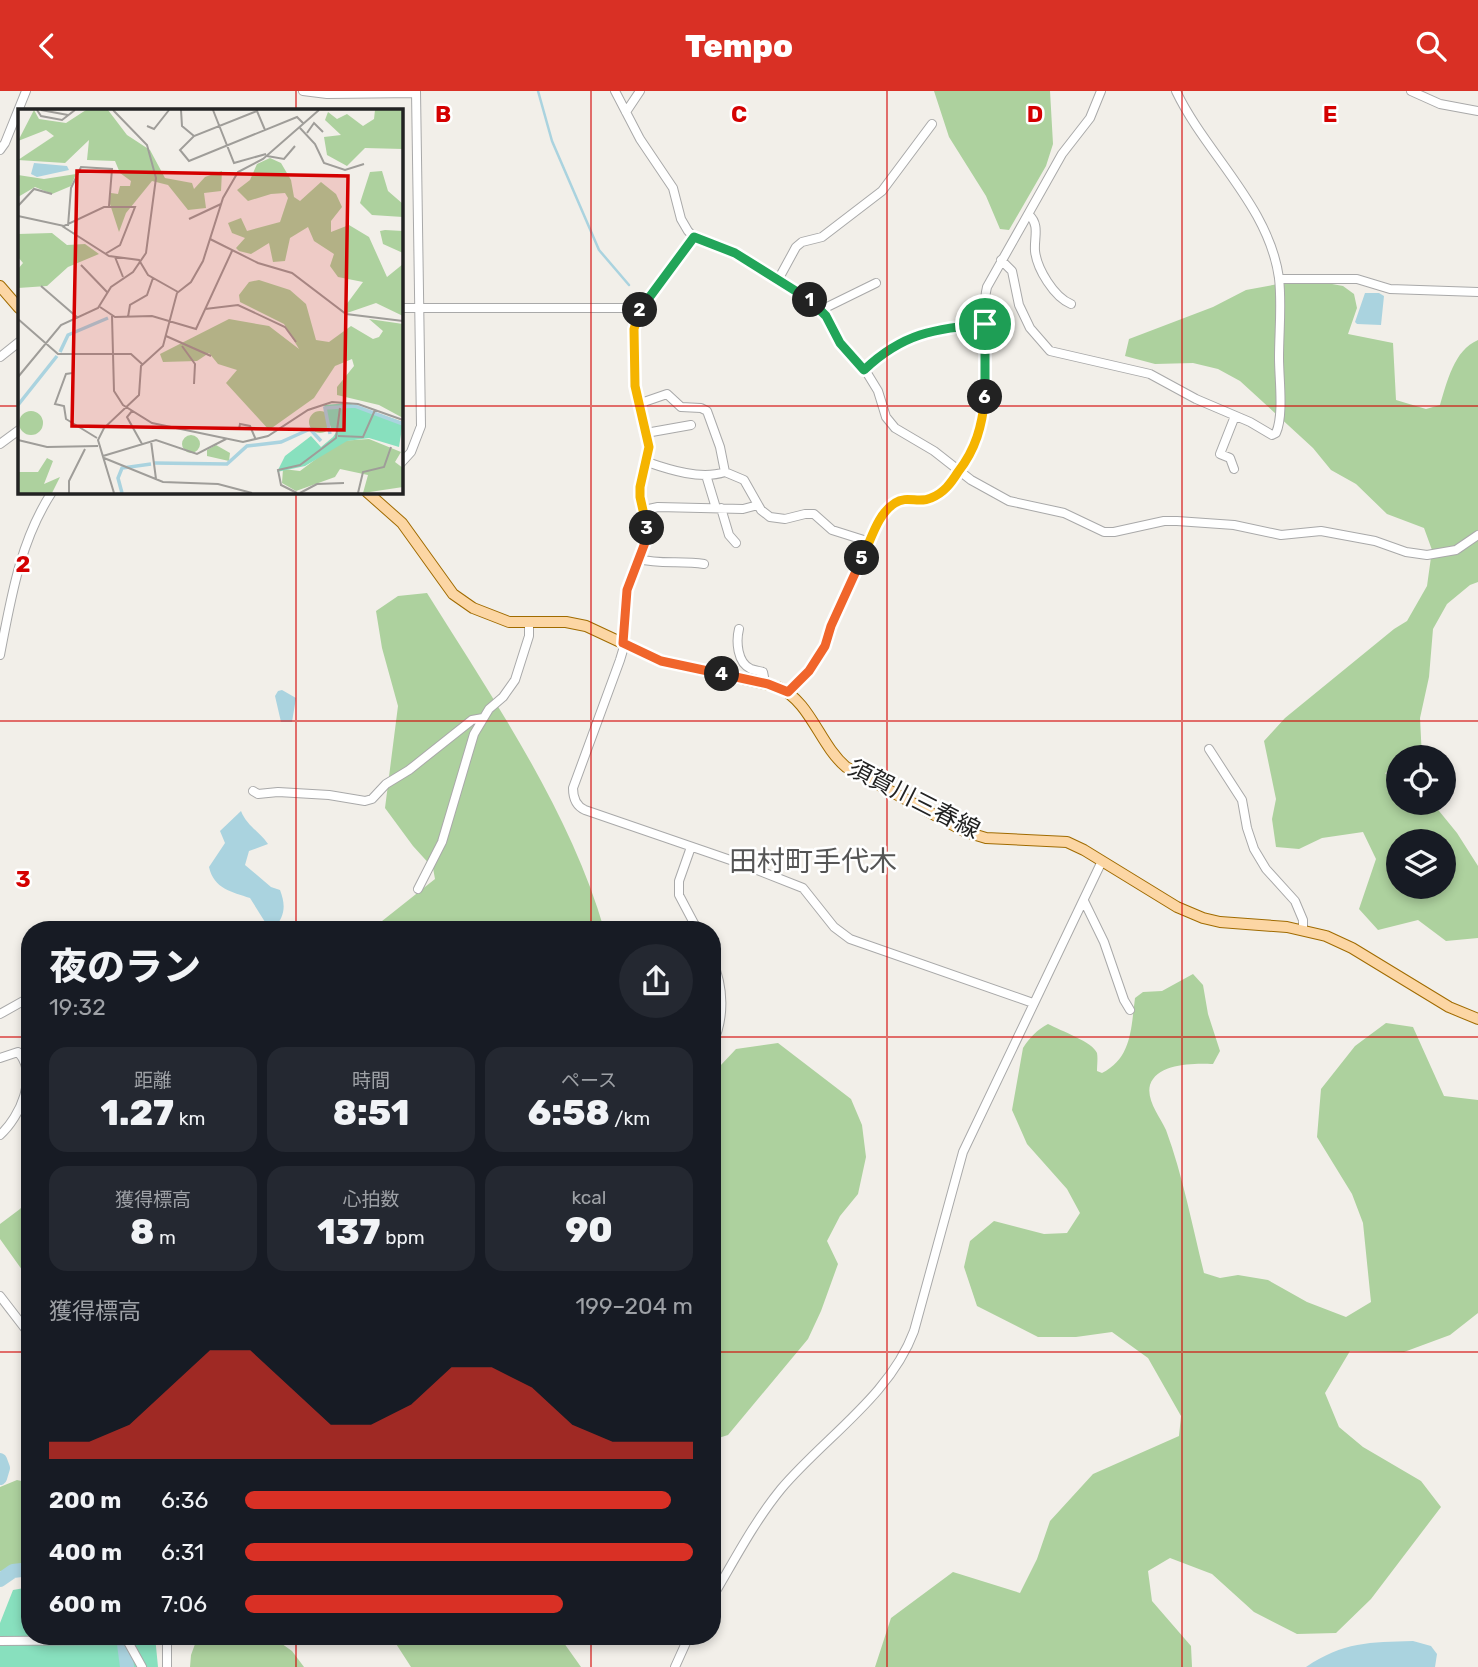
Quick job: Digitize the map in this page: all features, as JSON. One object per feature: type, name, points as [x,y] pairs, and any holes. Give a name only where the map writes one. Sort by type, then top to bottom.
[{"type":"main road","points":[[0,286],[18,306]]},
{"type":"main road","name":"須賀川三春線","points":[[368,493],[402,523],[453,594],[486,614],[509,622],[576,624],[661,661],[760,681],[788,692],[804,709],[842,763],[976,836],[1067,842],[1177,907],[1220,922],[1303,929],[1337,941],[1449,1007],[1478,1019]]},
{"type":"street","points":[[19,109],[26,91]]},
{"type":"street","points":[[303,91],[416,92],[421,426],[411,452],[402,462]]},
{"type":"street","points":[[615,91],[640,139],[673,188],[682,222],[694,237],[735,253],[793,288],[821,310],[831,323],[840,343],[878,391],[887,417],[895,428],[934,450],[959,472],[1009,501],[1064,513],[1104,532],[1177,521],[1234,525],[1281,535],[1321,531],[1375,541],[1406,552],[1427,555],[1456,550],[1478,535]]},
{"type":"street","points":[[625,112],[640,91]]},
{"type":"street","points":[[788,692],[809,671],[825,646],[831,626],[883,515],[895,502],[932,498],[951,484],[973,451],[981,423],[985,393],[985,294],[1001,260],[1062,154],[1090,118],[1101,91]]},
{"type":"street","points":[[1001,260],[1012,271],[1019,305],[1031,328],[1050,351],[1150,374],[1272,435],[1276,433],[1279,428],[1279,279],[1273,254],[1261,225],[1176,91]]},
{"type":"street","points":[[1411,91],[1440,104],[1478,111]]},
{"type":"street","points":[[0,150],[18,111]]},
{"type":"street","points":[[778,281],[796,247],[802,242],[822,237],[882,191],[932,124]]},
{"type":"street","points":[[1028,215],[1033,219],[1036,228],[1037,257],[1049,286],[1057,296],[1071,304]]},
{"type":"street","points":[[694,237],[641,308],[634,329],[635,386],[649,447],[640,487],[646,540],[627,590],[620,660],[573,788],[573,797],[580,808],[585,810],[803,888],[834,927],[850,939],[1033,1003]]},
{"type":"street","points":[[1279,279],[1357,279],[1390,289],[1478,292]]},
{"type":"street","points":[[821,310],[876,283]]},
{"type":"street","points":[[402,309],[641,308]]},
{"type":"street","points":[[864,370],[883,352],[910,338],[937,330],[985,324]]},
{"type":"street","points":[[0,357],[18,343]]},
{"type":"street","points":[[638,404],[667,394],[681,407],[707,411],[720,447],[725,472]]},
{"type":"street","points":[[1234,469],[1230,458],[1220,454],[1235,416]]},
{"type":"street","points":[[646,433],[691,425]]},
{"type":"street","points":[[0,444],[18,431]]},
{"type":"street","points":[[647,463],[706,475],[725,472],[744,480],[764,513],[775,519],[814,514],[832,530],[870,542]]},
{"type":"street","points":[[706,475],[729,535],[736,543]]},
{"type":"street","points":[[0,655],[22,555],[50,493]]},
{"type":"street","points":[[644,510],[658,507],[743,509],[758,505]]},
{"type":"street","points":[[639,559],[659,563],[677,561],[704,564]]},
{"type":"street","points":[[418,889],[442,842],[474,734],[483,717],[515,680],[528,636],[529,622]]},
{"type":"street","points":[[739,629],[738,651],[749,669],[763,672],[764,677],[760,681]]},
{"type":"street","points":[[253,791],[258,794],[278,792],[329,795],[365,801],[372,799],[386,784],[409,770],[472,720],[483,717]]},
{"type":"street","points":[[1209,749],[1242,800],[1254,849],[1266,869],[1295,901],[1302,915],[1303,929]]},
{"type":"street","points":[[691,846],[679,881],[679,895],[693,921]]},
{"type":"street","points":[[721,1583],[779,1492],[894,1370],[907,1350],[963,1152],[1102,861]]},
{"type":"street","points":[[1084,901],[1104,942],[1130,1010]]},
{"type":"street","points":[[0,1014],[21,1002]]},
{"type":"street","points":[[0,1058],[18,1052],[21,1056]]},
{"type":"street","points":[[0,1135],[13,1120],[21,1102]]},
{"type":"street","points":[[0,1296],[21,1323]]},
{"type":"street","points":[[0,1641],[21,1641]]},
{"type":"street","points":[[131,1645],[142,1667]]},
{"type":"street","points":[[167,1645],[167,1667]]},
{"type":"street","points":[[675,1667],[685,1645]]},
{"type":"green space","points":[[934,91],[1050,91],[1053,144],[1046,166],[1009,230],[1000,229],[986,196],[949,137]]},
{"type":"green space","points":[[1305,279],[1343,286],[1354,294],[1357,308],[1348,334],[1393,343],[1396,400],[1426,409],[1440,405],[1457,359],[1478,340],[1478,582],[1470,585],[1447,604],[1433,629],[1429,677],[1420,718],[1421,745],[1386,745],[1385,773],[1386,815],[1442,815],[1454,829],[1386,829],[1386,899],[1456,899],[1456,832],[1478,866],[1478,938],[1446,941],[1418,920],[1378,930],[1359,909],[1376,859],[1363,832],[1322,838],[1299,849],[1276,847],[1272,819],[1276,799],[1264,741],[1285,718],[1407,621],[1427,586],[1432,550],[1424,528],[1387,514],[1356,484],[1331,470],[1313,448],[1240,381],[1218,369],[1193,363],[1155,364],[1125,356],[1129,339],[1213,307],[1246,290]]},
{"type":"green space","points":[[427,593],[503,714],[571,841],[601,921],[382,921],[435,879],[433,868],[385,808],[398,706],[382,648],[376,611],[398,596]]},
{"type":"green space","points":[[1193,974],[1203,985],[1208,1014],[1220,1051],[1213,1064],[1177,1066],[1160,1072],[1154,1078],[1149,1091],[1177,1165],[1204,1273],[1220,1278],[1238,1275],[1268,1280],[1307,1302],[1346,1317],[1371,1302],[1363,1223],[1352,1194],[1317,1137],[1321,1089],[1355,1046],[1386,1023],[1413,1027],[1444,1096],[1478,1100],[1478,1313],[1450,1335],[1404,1352],[1350,1351],[1325,1393],[1339,1427],[1363,1447],[1421,1481],[1441,1507],[1371,1599],[1336,1633],[1297,1634],[1254,1612],[1212,1574],[1170,1558],[1148,1571],[1152,1601],[1191,1646],[1192,1667],[875,1667],[891,1618],[953,1572],[1020,1593],[1037,1559],[1050,1521],[1093,1474],[1179,1436],[1181,1416],[1148,1358],[1112,1332],[1076,1337],[1038,1337],[977,1306],[964,1267],[970,1241],[994,1221],[1044,1234],[1067,1233],[1080,1213],[1067,1189],[1027,1144],[1012,1110],[1023,1048],[1028,1040],[1048,1024],[1094,1049],[1097,1053],[1097,1071],[1102,1073],[1112,1067],[1125,1051],[1131,1031],[1135,998],[1143,992],[1162,991]]},
{"type":"green space","points":[[778,1043],[851,1099],[862,1125],[866,1157],[858,1194],[840,1216],[827,1241],[838,1264],[808,1339],[728,1435],[721,1437],[721,1065],[736,1049]]},
{"type":"green space","points":[[20,1209],[21,1268],[0,1239],[0,1224]]},
{"type":"green space","points":[[21,1481],[21,1573],[0,1571],[0,1487]]},
{"type":"green space","points":[[21,1589],[21,1645],[156,1645],[158,1667],[0,1667],[0,1623],[13,1590]]},
{"type":"green space","points":[[195,1645],[284,1645],[304,1667],[190,1667]]},
{"type":"green space","points":[[397,1645],[565,1645],[581,1667],[411,1667]]},
{"type":"water","points":[[1365,293],[1379,293],[1384,296],[1381,325],[1355,322]]},
{"type":"water","points":[[282,690],[296,698],[292,722],[281,722],[275,696]]},
{"type":"water","points":[[241,811],[246,821],[268,844],[249,851],[245,865],[271,887],[280,890],[283,910],[279,921],[264,921],[250,898],[219,885],[211,874],[209,867],[225,843],[220,831]]},
{"type":"water","points":[[1413,1641],[1431,1646],[1437,1654],[1435,1667],[1306,1667],[1332,1653],[1357,1645]]},
{"type":"waterway","points":[[538,91],[552,141],[599,250],[629,285]]},
{"type":"waterway","points":[[0,1460],[3,1468],[0,1478]]},
{"type":"waterway","points":[[0,1580],[13,1571],[21,1570]]},
{"type":"waterway","points":[[124,1645],[127,1667]]},
{"type":"district","name":"田村町手代木","points":[[813,861]]},
{"type":"route","points":[[694,237],[735,253],[809,300],[826,316],[840,343],[864,370],[883,352],[910,338],[937,330],[985,324],[985,393],[978,439],[973,451],[951,484],[936,496],[927,500],[904,499],[895,502],[883,515],[852,578],[825,646],[809,671],[788,692],[760,681],[661,661],[623,643],[627,590],[647,531],[640,497],[640,481],[648,460],[649,447],[635,386],[634,329],[641,308],[694,237]]}]
